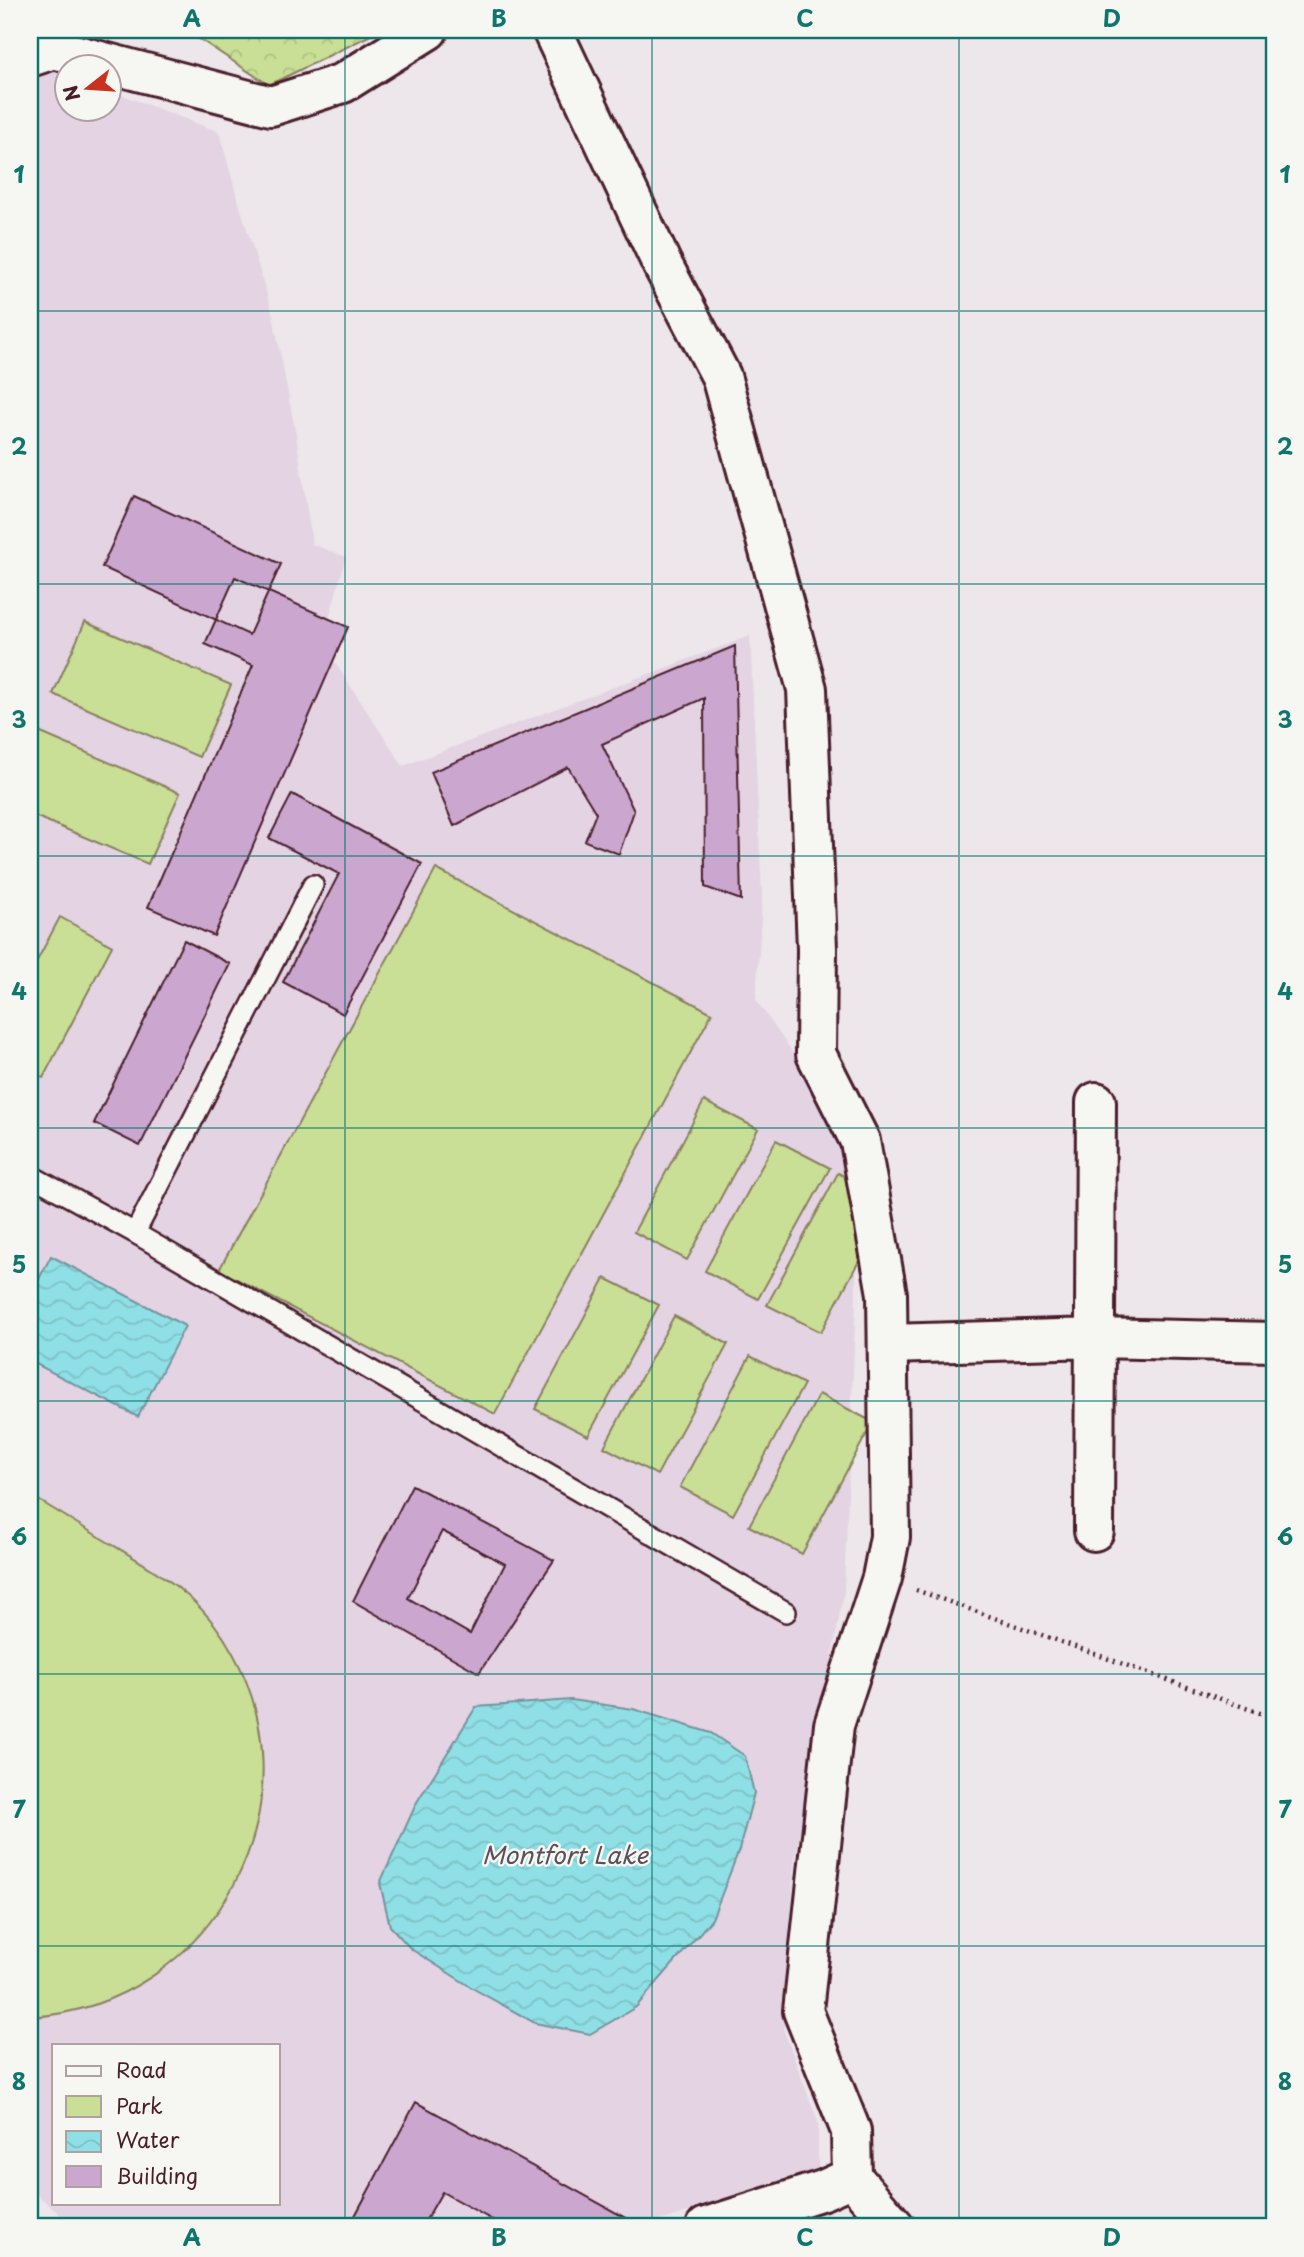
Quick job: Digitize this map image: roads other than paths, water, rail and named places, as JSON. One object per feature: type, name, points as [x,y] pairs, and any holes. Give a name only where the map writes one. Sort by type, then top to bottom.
[{"type":"main road","points":[[30,57],[54,49],[271,106],[343,83],[428,30]]},
{"type":"main road","points":[[552,30],[662,264],[721,376],[807,689],[817,949],[816,1054],[860,1142],[887,1294],[890,1537],[882,1578],[834,1725],[803,2011],[851,2131],[852,2177],[895,2227]]},
{"type":"main road","points":[[1094,1531],[1096,1102]]},
{"type":"main road","points":[[888,1344],[1095,1338],[1274,1342]]},
{"type":"main road","points":[[706,2227],[822,2190],[852,2177]]},
{"type":"lane","points":[[135,1233],[313,885]]},
{"type":"lane","points":[[30,1175],[135,1233],[786,1612]]},
{"type":"water","points":[[51,1256],[185,1326],[138,1417],[30,1361],[30,1296]]},
{"type":"water","name":"Montfort Lake","points":[[571,1700],[633,1709],[711,1733],[745,1756],[754,1793],[739,1850],[712,1919],[636,2007],[590,2034],[535,2023],[411,1949],[390,1926],[380,1883],[417,1802],[476,1707]]}]
